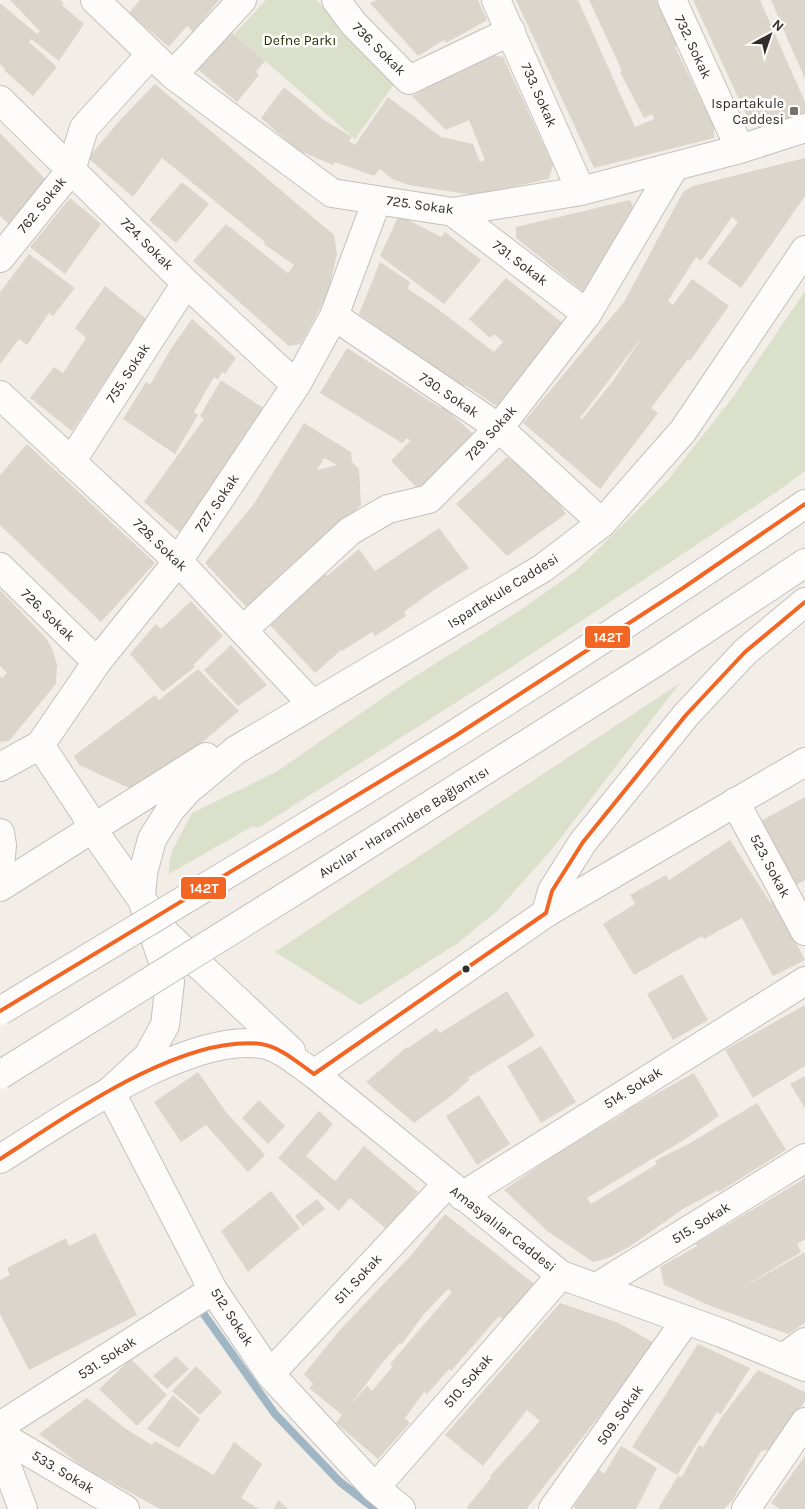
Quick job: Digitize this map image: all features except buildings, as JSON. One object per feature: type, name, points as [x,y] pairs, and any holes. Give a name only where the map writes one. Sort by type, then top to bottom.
[{"type":"main road","name":"725. Sokak","points":[[95,0],[173,75],[332,193],[452,212],[581,191],[740,150],[805,128]]},
{"type":"main road","points":[[173,75],[242,0]]},
{"type":"main road","name":"736. Sokak","points":[[336,0],[353,23],[409,80],[510,31]]},
{"type":"main road","name":"733. Sokak","points":[[496,0],[581,191]]},
{"type":"main road","name":"732. Sokak","points":[[672,0],[740,150]]},
{"type":"main road","name":"762. Sokak","points":[[2,251],[71,170],[84,128],[150,54]]},
{"type":"main road","name":"724. Sokak","points":[[0,100],[186,283],[296,385]]},
{"type":"main road","name":"729. Sokak","points":[[243,630],[350,531],[388,509],[429,499],[498,428],[587,314],[674,167]]},
{"type":"main road","name":"727. Sokak","points":[[0,766],[40,745],[97,662],[178,561],[296,385],[334,316],[377,200]]},
{"type":"main road","name":"731. Sokak","points":[[452,212],[587,314]]},
{"type":"main road","name":"Ispartakule Caddesi","points":[[236,750],[543,568],[602,523],[683,431],[805,250]]},
{"type":"main road","name":"755. Sokak","points":[[71,462],[186,283]]},
{"type":"main road","name":"730. Sokak","points":[[334,316],[498,428],[602,523]]},
{"type":"main road","name":"728. Sokak","points":[[0,395],[178,561],[312,704]]},
{"type":"main road","points":[[0,1011],[471,726],[683,588],[805,504]]},
{"type":"main road","name":"Avcılar - Haramidere Bağlantısı","points":[[0,1075],[695,637],[805,563]]},
{"type":"main road","name":"726. Sokak","points":[[0,567],[97,662]]},
{"type":"main road","points":[[546,913],[552,891],[583,842],[680,722],[745,652],[805,602]]},
{"type":"main road","points":[[40,745],[93,830],[166,934],[314,1074]]},
{"type":"main road","points":[[0,887],[93,830],[200,760],[216,752],[236,750]]},
{"type":"main road","points":[[110,1090],[148,1056],[165,1025],[170,982],[141,897],[143,873],[152,838],[171,809],[188,790],[236,750]]},
{"type":"main road","points":[[314,1074],[546,913],[805,762]]},
{"type":"main road","name":"523. Sokak","points":[[735,802],[805,931]]},
{"type":"main road","points":[[0,833],[2,845],[0,866]]},
{"type":"main road","name":"514. Sokak","points":[[454,1190],[805,981]]},
{"type":"main road","points":[[0,1159],[110,1090],[198,1051],[228,1044],[261,1044],[278,1049],[314,1074]]},
{"type":"main road","name":"Amasyalılar Caddesi","points":[[314,1074],[454,1190],[561,1275],[686,1320],[794,1362]]},
{"type":"main road","name":"512. Sokak","points":[[110,1090],[213,1290],[270,1374],[375,1488],[401,1509]]},
{"type":"main road","name":"515. Sokak","points":[[597,1288],[805,1158]]},
{"type":"main road","name":"511. Sokak","points":[[270,1374],[454,1190]]},
{"type":"main road","name":"510. Sokak","points":[[375,1488],[561,1275]]},
{"type":"main road","name":"531. Sokak","points":[[0,1426],[213,1290]]},
{"type":"main road","name":"509. Sokak","points":[[553,1509],[686,1320]]},
{"type":"main road","points":[[794,1362],[805,1342]]},
{"type":"main road","points":[[746,1509],[805,1422]]},
{"type":"main road","name":"533. Sokak","points":[[0,1435],[125,1509]]},
{"type":"main road","points":[[0,1448],[23,1509]]},
{"type":"green space","name":"Defne Parkı","points":[[266,0],[316,0],[395,83],[355,139],[234,34]]},
{"type":"green space","points":[[805,291],[805,471],[775,493],[490,681],[258,828],[253,826],[169,874],[169,864],[173,849],[192,813],[276,772],[406,682],[519,611],[577,570],[667,481],[733,397]]},
{"type":"green space","points":[[680,683],[553,848],[496,912],[458,943],[360,1005],[275,952]]},
{"type":"waterway","points":[[203,1313],[275,1414],[340,1482],[375,1509]]},
{"type":"transit line","name":"142T","points":[[0,1011],[455,736],[683,588],[805,504]]},
{"type":"transit line","name":"142T","points":[[0,1159],[57,1122],[125,1082],[161,1065],[196,1052],[230,1044],[261,1044],[275,1048],[314,1074],[546,913],[552,891],[583,842],[686,715],[745,652],[805,602]]},
{"type":"place","name":"Ispartakule Caddesi","points":[[794,111]]}]
